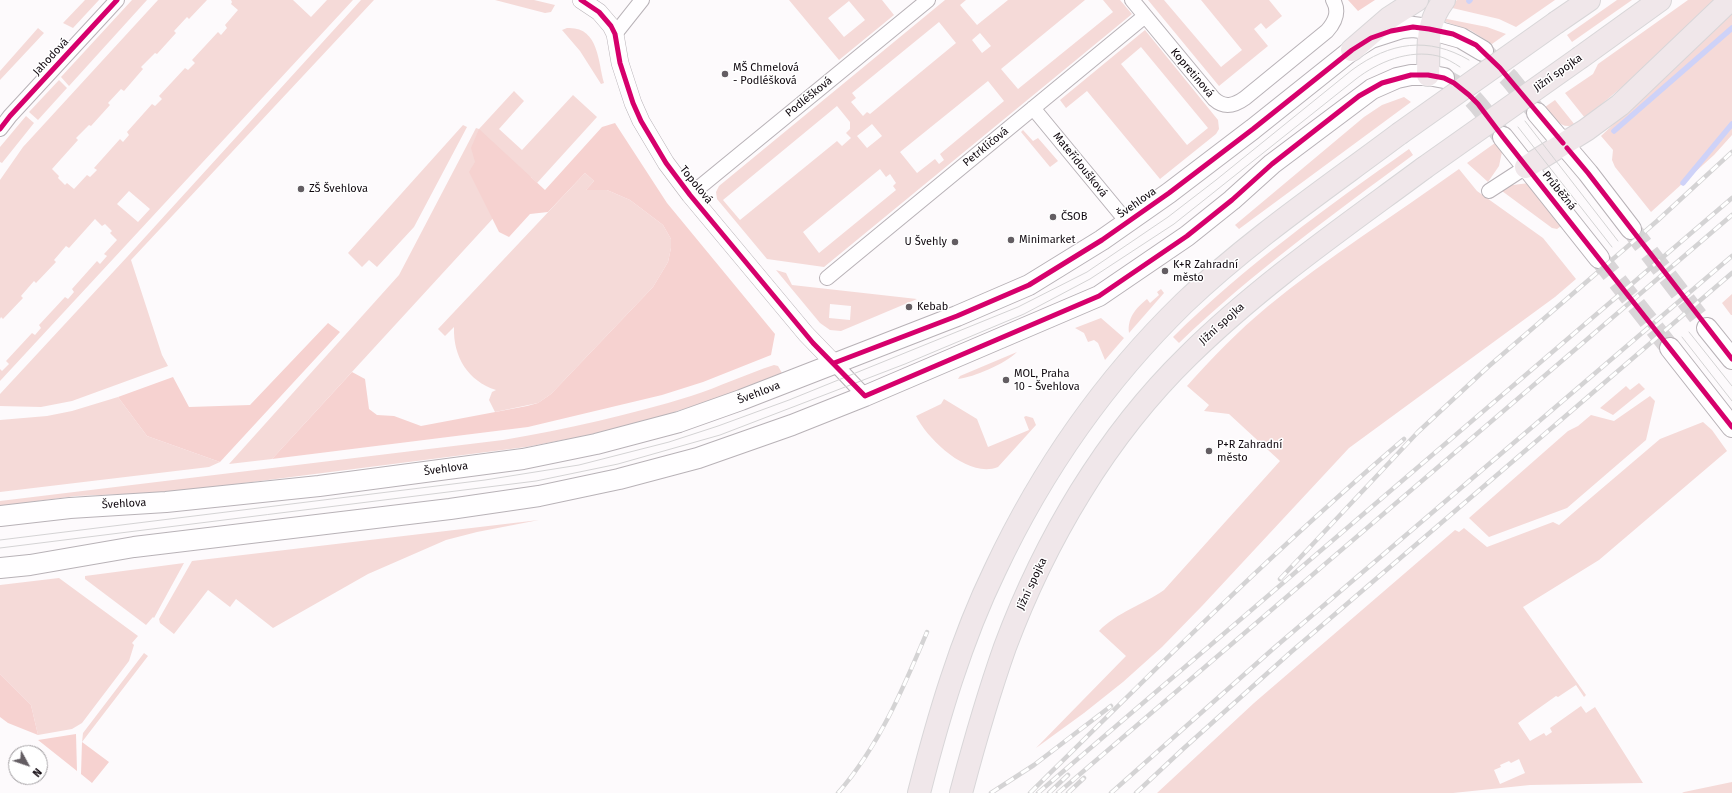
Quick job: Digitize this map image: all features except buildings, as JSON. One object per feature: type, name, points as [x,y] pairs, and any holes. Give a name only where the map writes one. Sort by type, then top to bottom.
[{"type":"highway","points":[[1352,50],[1389,18],[1417,0]]},
{"type":"highway","points":[[1436,77],[1429,29],[1436,12],[1444,0]]},
{"type":"highway","points":[[919,793],[943,707],[975,616],[994,570],[1042,482],[1091,407],[1119,373],[1158,329],[1227,266],[1299,209],[1399,134],[1588,0]]},
{"type":"highway","name":"Jižní spojka","points":[[960,793],[1001,659],[1024,600],[1045,556],[1084,487],[1111,447],[1150,397],[1187,357],[1248,301],[1284,271],[1424,168],[1660,0]]},
{"type":"highway","points":[[1526,167],[1596,123],[1620,105],[1730,0]]},
{"type":"main road","name":"Švehlova","points":[[0,516],[70,508],[166,502],[319,486],[523,459],[596,444],[679,422],[741,400],[1014,292],[1102,240],[1128,222],[1253,129],[1352,50],[1371,38],[1391,31],[1413,27],[1429,29]]},
{"type":"main road","points":[[1429,29],[1461,38],[1483,51]]},
{"type":"main road","points":[[0,568],[30,565],[134,547],[450,509],[539,496],[576,489],[684,462],[792,425],[865,396],[1099,296],[1187,236],[1232,200],[1272,164],[1359,96],[1382,83],[1411,74],[1436,77]]},
{"type":"main road","points":[[1537,113],[1563,143],[1631,229]]},
{"type":"main road","name":"Průběžná","points":[[1503,137],[1599,258]]},
{"type":"main road","points":[[1707,328],[1732,359]]},
{"type":"main road","points":[[1670,348],[1732,426]]},
{"type":"street","name":"Jahodová","points":[[0,129],[10,116],[117,0]]},
{"type":"street","name":"Topolová","points":[[581,0],[599,12],[608,21],[615,34],[620,63],[641,121],[666,163],[690,195],[813,343],[834,363]]},
{"type":"street","points":[[615,34],[642,0]]},
{"type":"street","name":"Podléšková","points":[[690,195],[928,0]]},
{"type":"street","name":"Kopretinová","points":[[1132,0],[1214,99],[1222,104],[1230,105],[1244,98],[1327,31],[1336,18],[1336,5],[1333,0]]},
{"type":"street","name":"Petrklíčová","points":[[827,278],[1145,16]]},
{"type":"street","name":"Mateřídoušková","points":[[1033,108],[1128,222]]},
{"type":"street","points":[[1489,191],[1526,167]]},
{"type":"street","points":[[834,363],[865,396]]},
{"type":"shaded area","points":[[85,0],[99,0],[73,28],[63,23]]},
{"type":"shaded area","points":[[132,0],[147,0],[69,86],[61,77]]},
{"type":"shaded area","points":[[158,0],[207,0],[189,19],[187,17],[174,31],[176,33],[157,54],[155,53],[141,67],[143,69],[124,91],[121,89],[108,103],[110,105],[91,126],[89,125],[76,138],[78,140],[52,169],[65,185],[67,183],[74,189],[87,175],[90,177],[97,170],[94,168],[120,139],[123,142],[129,135],[127,132],[152,104],[155,106],[162,99],[159,96],[185,68],[188,70],[195,63],[192,60],[218,32],[221,35],[227,28],[225,25],[238,10],[231,4],[231,0],[293,0],[311,17],[327,0],[353,0],[0,381],[0,369],[2,371],[9,364],[6,361],[32,333],[35,335],[41,328],[39,325],[65,297],[68,299],[74,292],[72,289],[97,261],[100,264],[107,256],[104,254],[117,240],[110,233],[112,231],[105,224],[102,226],[95,219],[69,248],[66,246],[54,260],[56,262],[36,283],[34,281],[21,296],[23,298],[3,319],[1,317],[0,319],[0,180],[23,147]],"holes":[[[129,191],[150,209],[138,222],[117,204]]]},
{"type":"shaded area","points":[[361,0],[374,0],[131,260],[162,355],[168,366],[72,401],[41,407],[0,406],[0,394]]},
{"type":"shaded area","points":[[495,0],[534,0],[555,5],[551,12],[545,13]]},
{"type":"shaded area","points":[[789,0],[882,0],[894,15],[839,60]],"holes":[[[849,1],[865,20],[844,37],[828,18]]]},
{"type":"shaded area","points":[[945,0],[966,0],[960,5],[977,25],[1008,0],[1085,0],[1001,69],[1018,89],[1113,12],[1103,0],[1120,0],[1132,14],[824,267],[767,259],[717,199],[716,192],[719,186]],"holes":[[[939,22],[956,43],[870,114],[867,112],[863,116],[851,102],[856,98],[852,93]],[[980,33],[991,46],[982,53],[972,40]],[[988,81],[1004,101],[940,154],[944,160],[939,164],[935,159],[917,173],[900,152]],[[837,106],[850,122],[850,129],[846,133],[851,138],[842,146],[837,141],[740,220],[723,200]],[[872,124],[882,136],[867,148],[857,136]],[[880,169],[886,177],[890,174],[896,183],[893,186],[896,190],[819,253],[803,232]]]},
{"type":"shaded area","points":[[1148,0],[1164,0],[1221,67],[1242,50],[1201,0],[1269,0],[1282,16],[1266,29],[1261,23],[1254,29],[1268,46],[1219,86]]},
{"type":"shaded area","points":[[1348,0],[1375,0],[1358,11]]},
{"type":"shaded area","points":[[1457,0],[1555,0],[1516,27],[1499,19],[1448,7]]},
{"type":"shaded area","points":[[1617,0],[1632,0],[1572,42],[1567,35]]},
{"type":"shaded area","points":[[1688,0],[1714,0],[1628,82],[1585,118],[1565,93],[1593,74],[1598,64]]},
{"type":"shaded area","points":[[1732,12],[1732,135],[1714,155],[1651,212],[1615,167],[1612,160],[1613,150],[1601,136]]},
{"type":"shaded area","points":[[1442,18],[1487,27],[1506,34],[1492,44],[1470,30],[1443,21]]},
{"type":"shaded area","points":[[38,28],[44,33],[0,80],[0,71]]},
{"type":"shaded area","points":[[567,28],[578,29],[591,39],[598,56],[604,83],[601,84],[580,51],[562,30]]},
{"type":"shaded area","points":[[1145,30],[1218,120],[1219,129],[1216,134],[1160,179],[1087,91],[1066,108],[1060,100]],"holes":[[[1141,47],[1208,128],[1187,145],[1121,64]]]},
{"type":"shaded area","points":[[59,80],[67,88],[38,120],[29,112]]},
{"type":"shaded area","points":[[514,91],[524,101],[499,129],[522,150],[573,95],[597,117],[537,183],[531,177],[272,459],[229,464],[399,275],[476,128],[479,129]]},
{"type":"shaded area","points":[[1404,97],[1411,102],[1239,229],[1235,225],[1364,117],[1382,105]]},
{"type":"shaded area","points":[[1555,100],[1575,125],[1565,126],[1557,122],[1551,115],[1545,107]]},
{"type":"shaded area","points":[[26,116],[34,123],[2,163],[0,162],[0,147]]},
{"type":"shaded area","points":[[615,123],[667,203],[775,334],[771,355],[703,382],[662,395],[528,427],[272,459],[352,372],[365,379],[369,409],[377,415],[394,416],[421,426],[527,406],[538,403],[551,394],[653,287],[668,262],[671,239],[663,225],[630,200],[607,190],[586,190],[594,181],[585,173],[548,212],[530,214],[509,237],[499,232],[469,172],[475,162],[471,148],[479,129],[545,190],[602,127]]},
{"type":"shaded area","points":[[463,125],[467,127],[414,227],[377,267],[369,260],[362,267],[348,253]]},
{"type":"shaded area","points":[[1023,130],[1033,141],[1038,138],[1058,161],[1050,167],[1021,132]]},
{"type":"shaded area","points":[[1495,143],[1502,152],[1499,166],[1488,182],[1467,163]]},
{"type":"shaded area","points":[[1409,149],[1413,155],[1264,268],[1179,343],[1173,337],[1200,311],[1287,238]]},
{"type":"shaded area","points":[[1459,169],[1477,191],[1543,238],[1576,279],[1555,297],[1349,448],[1162,647],[1123,682],[1036,748],[1126,656],[1099,631],[1106,624],[1164,590],[1280,461],[1229,414],[1204,411],[1209,405],[1187,386],[1226,345],[1267,307],[1338,253]]},
{"type":"shaded area","points":[[585,173],[594,181],[586,190],[607,190],[630,200],[663,225],[671,239],[668,262],[653,287],[551,394],[538,403],[495,412],[489,400],[492,392],[496,390],[477,381],[464,366],[459,358],[456,348],[454,327],[445,336],[438,329]]},
{"type":"shaded area","points":[[1529,183],[1564,224],[1557,229],[1552,228],[1502,191],[1505,186]]},
{"type":"shaded area","points":[[776,270],[786,273],[792,285],[917,299],[841,331],[830,330],[820,323]],"holes":[[[830,304],[851,306],[850,320],[829,318]]]},
{"type":"shaded area","points":[[1161,289],[1164,293],[1129,333],[1129,323],[1133,314],[1147,299],[1150,303],[1159,295],[1157,292]]},
{"type":"shaded area","points":[[1732,294],[1732,315],[1731,315],[1722,303]]},
{"type":"shaded area","points":[[1101,318],[1124,338],[1105,360],[1098,343],[1094,340],[1088,342],[1084,333],[1075,328]]},
{"type":"shaded area","points":[[328,323],[340,332],[220,462],[147,436],[118,397],[173,377],[189,407],[250,405]]},
{"type":"shaded area","points":[[1017,352],[1012,357],[989,369],[972,376],[958,379],[960,376]]},
{"type":"shaded area","points":[[774,365],[778,366],[782,373],[734,393],[665,415],[589,435],[526,447],[174,492],[76,496],[0,506],[0,501],[527,436],[598,421],[668,403]]},
{"type":"shaded area","points":[[1639,383],[1645,389],[1613,415],[1600,408],[1626,386],[1630,390]]},
{"type":"shaded area","points":[[1650,396],[1655,401],[1646,440],[1567,508],[1489,537],[1469,518],[1568,431],[1578,426],[1591,415],[1614,421]]},
{"type":"shaded area","points":[[118,397],[147,436],[220,462],[209,467],[0,492],[0,420],[47,416],[72,411]]},
{"type":"shaded area","points":[[944,399],[977,419],[988,447],[1029,430],[1024,417],[1026,416],[1033,418],[1036,425],[998,467],[987,469],[975,467],[962,462],[940,446],[922,426],[916,416],[941,404]]},
{"type":"shaded area","points":[[1703,422],[1712,430],[1727,451],[1599,560],[1523,607],[1586,695],[1584,697],[1576,685],[1558,697],[1556,696],[1518,723],[1530,741],[1544,733],[1546,736],[1552,732],[1550,728],[1581,706],[1586,713],[1595,707],[1643,783],[1530,785],[1453,793],[1157,793],[1254,703],[1455,530],[1459,532],[1464,528],[1487,547],[1553,522],[1559,525],[1660,439]],"holes":[[[1519,759],[1525,773],[1500,784],[1494,770],[1501,767],[1500,765],[1509,761],[1511,763]]]},
{"type":"shaded area","points":[[539,520],[477,532],[446,540],[368,574],[273,628],[236,599],[230,607],[208,590],[174,634],[160,623],[159,619],[192,561]]},
{"type":"shaded area","points":[[184,563],[154,618],[153,617],[146,625],[85,579],[85,576]]},
{"type":"shaded area","points":[[59,578],[138,636],[132,643],[134,645],[129,661],[82,723],[72,729],[38,735],[31,705],[0,674],[0,585]]},
{"type":"shaded area","points":[[144,653],[148,656],[82,742],[83,733]]},
{"type":"shaded area","points":[[0,674],[31,705],[38,735],[8,723],[0,717]]},
{"type":"shaded area","points":[[76,734],[77,771],[48,748],[48,745],[44,745],[38,740]]},
{"type":"shaded area","points":[[82,742],[109,762],[92,783],[81,774]]},
{"type":"shaded area","points":[[1732,782],[1732,793],[1682,793],[1684,792]]},
{"type":"waterway","points":[[1614,131],[1732,28]]},
{"type":"waterway","points":[[1683,183],[1732,124]]},
{"type":"tunnel","points":[[1486,54],[1510,79],[1535,110]]},
{"type":"tunnel","points":[[1449,81],[1465,91],[1471,97],[1500,134]]},
{"type":"tunnel","points":[[1631,229],[1707,328]]},
{"type":"tunnel","points":[[1599,258],[1670,348]]},
{"type":"tram line","points":[[0,540],[485,480],[579,465],[669,442],[718,426],[789,400],[1018,307],[1087,272],[1168,217],[1352,70],[1381,53],[1395,48],[1424,45],[1454,52],[1469,60]]},
{"type":"tram line","points":[[0,548],[536,481],[618,464],[720,435],[905,364],[1024,314],[1090,279],[1174,224],[1356,79],[1384,62],[1394,58],[1416,54],[1427,54],[1447,59],[1460,67]]},
{"type":"tram line","points":[[1525,121],[1618,241]]},
{"type":"tram line","points":[[1518,127],[1612,247]]},
{"type":"tram line","points":[[1689,332],[1732,386]]},
{"type":"tram line","points":[[1682,337],[1732,401]]},
{"type":"railway","points":[[1280,579],[1418,432],[1489,366],[1657,221],[1732,152]]},
{"type":"railway","points":[[1038,793],[1732,198]]},
{"type":"railway","points":[[1058,793],[1732,215]]},
{"type":"railway","points":[[1111,793],[1274,648],[1732,256]]},
{"type":"railway","points":[[1136,793],[1291,652],[1732,273]]},
{"type":"railway","points":[[1030,793],[1167,657],[1260,568],[1355,481],[1404,439]]},
{"type":"railway","points":[[838,793],[853,775],[878,736],[909,675],[927,632]]},
{"type":"railway","points":[[991,793],[1034,765],[1111,706]]},
{"type":"railway","points":[[1049,793],[1068,775]]},
{"type":"railway","points":[[1068,793],[1084,778]]},
{"type":"cycle path","points":[[0,129],[10,116],[117,0]]},
{"type":"cycle path","points":[[581,0],[599,12],[611,26],[615,34],[620,63],[633,103],[641,121],[666,163],[690,195],[813,343],[865,396],[1099,296],[1187,236],[1232,200],[1272,164],[1359,96],[1382,83],[1411,75],[1428,75],[1444,78],[1454,83],[1478,104],[1732,427]]},
{"type":"cycle path","points":[[834,363],[957,316],[1029,285],[1102,240],[1169,193],[1253,129],[1352,50],[1371,38],[1391,31],[1413,27],[1429,29],[1453,34],[1476,45],[1500,68],[1563,143]]},
{"type":"cycle path","points":[[1567,148],[1732,359]]},
{"type":"place","name":"MŠ Chmelová - Podléšková","points":[[725,74]]},
{"type":"place","name":"ZŠ Švehlova","points":[[301,189]]},
{"type":"place","name":"ČSOB","points":[[1053,217]]},
{"type":"place","name":"Minimarket","points":[[1011,240]]},
{"type":"place","name":"U Švehly","points":[[955,242]]},
{"type":"place","name":"K+R Zahradní město","points":[[1165,271]]},
{"type":"place","name":"Kebab","points":[[909,307]]},
{"type":"place","name":"MOL, Praha 10 - Švehlova","points":[[1006,380]]},
{"type":"place","name":"P+R Zahradní město","points":[[1209,451]]}]
